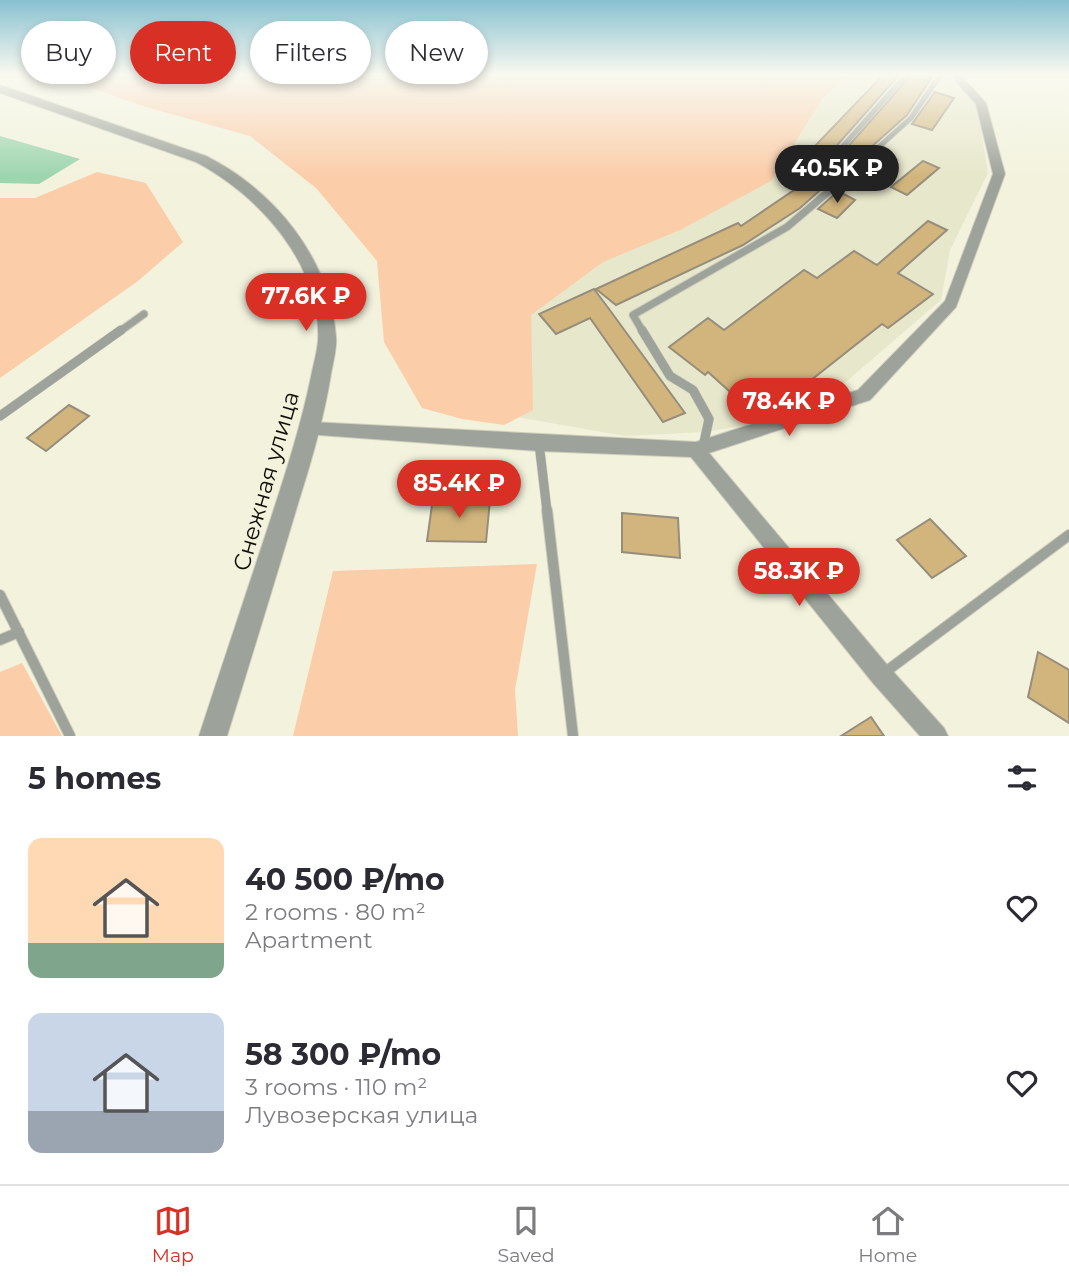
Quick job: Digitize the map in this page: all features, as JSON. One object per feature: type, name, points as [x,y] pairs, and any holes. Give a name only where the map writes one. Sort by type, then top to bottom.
[{"type":"street","name":"Снежная улица","points":[[52,108],[201,159],[228,173],[268,208],[305,257],[321,297],[327,340],[311,429],[213,736]]},
{"type":"street","points":[[311,429],[539,443],[700,449],[864,395],[951,303],[999,174],[982,108]]},
{"type":"street","points":[[700,449],[881,675],[936,736]]},
{"type":"lane","points":[[836,153],[876,108]]},
{"type":"lane","points":[[700,449],[709,419],[693,390],[670,376],[633,315],[787,227],[875,153],[918,108]]},
{"type":"lane","points":[[0,416],[144,314]]},
{"type":"lane","points":[[539,443],[573,736]]},
{"type":"lane","points":[[881,675],[1069,535]]},
{"type":"lane","points":[[0,595],[70,736]]},
{"type":"lane","points":[[0,640],[19,632]]},
{"type":"shaded area","points":[[151,108],[816,108],[771,181],[680,230],[603,262],[531,315],[533,410],[504,425],[462,419],[422,408],[384,342],[377,261],[316,188],[250,136]]},
{"type":"shaded area","points":[[798,108],[978,108],[988,173],[950,250],[941,300],[841,386],[769,422],[703,432],[625,436],[517,417],[524,318]]},
{"type":"shaded area","points":[[0,136],[80,159],[39,184],[0,183]]},
{"type":"shaded area","points":[[97,172],[146,183],[183,242],[138,281],[0,378],[0,198],[35,198]]},
{"type":"shaded area","points":[[537,564],[515,690],[518,736],[293,736],[333,571]]},
{"type":"shaded area","points":[[22,663],[62,736],[0,736],[0,672]]},
{"type":"building","points":[[851,108],[870,108],[832,151],[832,157],[812,149]]},
{"type":"building","points":[[882,108],[911,108],[851,165],[837,159]]},
{"type":"building","points":[[923,108],[947,108],[932,130],[912,124]]},
{"type":"building","points":[[923,161],[939,168],[907,195],[891,187]]},
{"type":"building","points":[[812,178],[826,185],[800,208],[743,245],[616,305],[596,289],[738,223],[741,226]]},
{"type":"building","points":[[838,191],[855,200],[837,218],[818,209]]},
{"type":"building","points":[[928,221],[947,230],[898,273],[933,294],[888,328],[882,324],[763,418],[760,419],[708,372],[705,375],[669,347],[708,318],[724,330],[804,270],[817,278],[854,251],[877,265]]},
{"type":"building","points":[[594,289],[685,413],[663,422],[590,318],[556,334],[539,314]]},
{"type":"building","points":[[69,405],[89,416],[46,451],[27,438]]},
{"type":"building","points":[[433,498],[490,500],[486,542],[427,541]]},
{"type":"building","points":[[622,513],[678,518],[680,558],[622,552]]},
{"type":"building","points":[[930,519],[966,556],[932,578],[897,540]]},
{"type":"building","points":[[1038,652],[1069,670],[1069,723],[1028,697]]},
{"type":"building","points":[[871,717],[884,736],[841,736]]}]
